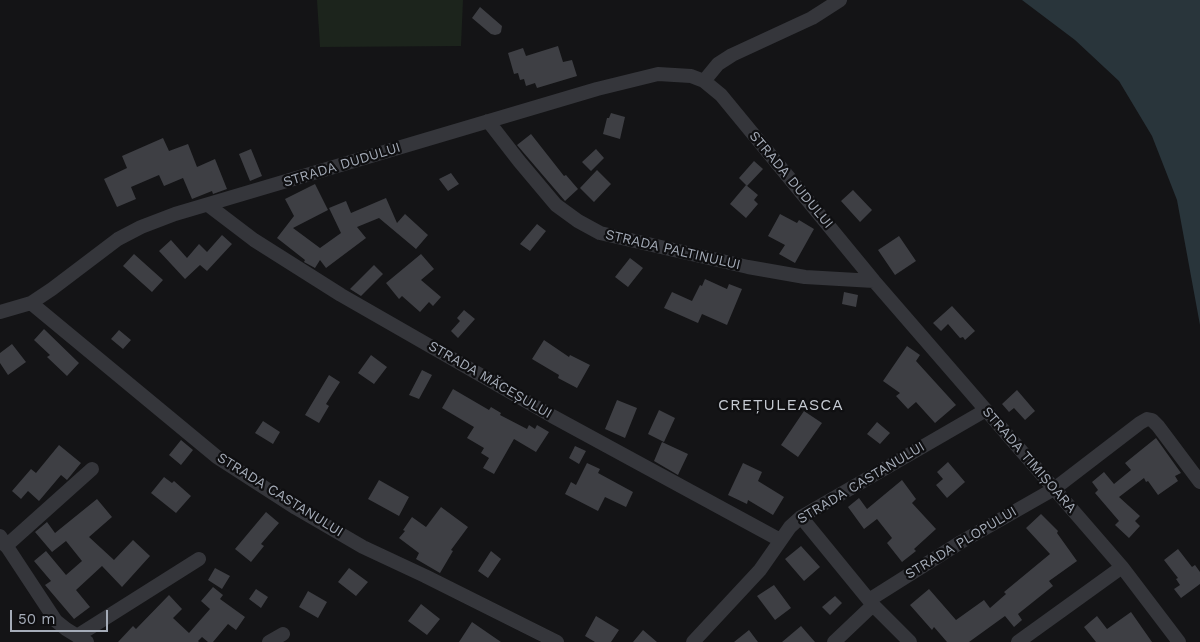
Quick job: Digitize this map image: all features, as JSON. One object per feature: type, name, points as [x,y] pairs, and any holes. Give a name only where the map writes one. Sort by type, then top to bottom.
[{"type":"street","points":[[704,80],[718,64],[732,55],[812,18],[840,0]]},
{"type":"street","name":"STRADA DUDULUI","points":[[0,312],[31,303],[118,239],[175,214],[597,89],[658,74],[691,76],[704,80],[720,95],[874,281]]},
{"type":"street","name":"STRADA PALTINULUI","points":[[488,121],[556,205],[578,221],[600,233],[748,267],[805,277],[874,281]]},
{"type":"street","name":"STRADA MĂCEȘULUI","points":[[208,205],[254,240],[341,295],[552,416],[780,540]]},
{"type":"street","name":"STRADA TIMIȘOARA","points":[[874,281],[1122,567],[1179,642]]},
{"type":"street","name":"STRADA CASTANULUI","points":[[31,303],[217,457],[296,508],[362,547],[425,576],[557,642]]},
{"type":"street","name":"STRADA CASTANULUI","points":[[693,642],[760,570],[780,540],[801,517],[986,410]]},
{"type":"street","name":"STRADA PLOPULUI","points":[[834,642],[871,602],[961,542],[1054,489],[1140,422],[1147,419],[1152,420],[1158,426],[1200,482]]},
{"type":"street","points":[[92,469],[3,541],[56,621],[82,639],[199,558]]},
{"type":"street","points":[[801,517],[871,602],[910,642]]},
{"type":"street","points":[[1018,642],[1122,567]]},
{"type":"street","points":[[269,642],[283,634]]},
{"type":"shaded area","points":[[317,0],[463,0],[461,46],[320,47]]},
{"type":"shaded area","points":[[1022,0],[1200,0],[1200,325],[1177,200],[1152,136],[1119,81],[1075,40]]},
{"type":"building","points":[[480,7],[502,26],[499,34],[491,34],[472,18]]},
{"type":"building","points":[[558,46],[563,62],[572,60],[577,76],[537,88],[535,83],[526,86],[524,79],[520,80],[518,73],[514,74],[508,53],[523,48],[526,56]]},
{"type":"building","points":[[611,113],[625,117],[620,139],[603,134],[607,118],[609,118]]},
{"type":"building","points":[[531,134],[564,176],[566,175],[578,189],[565,201],[517,145]]},
{"type":"building","points":[[163,138],[169,151],[188,144],[197,167],[215,159],[227,189],[213,194],[212,191],[192,199],[183,178],[164,186],[159,175],[131,187],[136,199],[117,207],[104,179],[127,168],[122,156]]},
{"type":"building","points":[[251,149],[262,176],[250,181],[239,154]]},
{"type":"building","points":[[596,149],[604,158],[591,171],[582,162]]},
{"type":"building","points":[[754,161],[763,169],[747,186],[739,178]]},
{"type":"building","points":[[597,170],[611,184],[594,202],[580,188]]},
{"type":"building","points":[[451,173],[459,184],[448,191],[439,179]]},
{"type":"building","points":[[315,184],[328,210],[293,228],[320,248],[341,233],[329,208],[346,201],[351,213],[386,198],[397,223],[405,214],[428,235],[416,249],[379,218],[357,227],[366,238],[326,268],[320,260],[315,268],[304,262],[305,260],[277,238],[294,216],[285,199]]},
{"type":"building","points":[[746,185],[758,195],[754,200],[758,204],[746,218],[730,204]]},
{"type":"building","points":[[853,190],[872,210],[860,222],[841,201]]},
{"type":"building","points":[[780,214],[797,223],[799,220],[814,229],[795,263],[779,254],[785,245],[768,236]]},
{"type":"building","points":[[537,224],[546,231],[530,251],[520,244]]},
{"type":"building","points":[[222,235],[232,244],[207,271],[200,265],[185,279],[159,251],[171,240],[187,258],[199,244],[207,252]]},
{"type":"building","points":[[899,236],[916,261],[895,275],[878,250]]},
{"type":"building","points":[[134,254],[163,280],[152,292],[123,266]]},
{"type":"building","points":[[421,254],[434,269],[421,280],[441,297],[433,306],[429,302],[420,312],[402,296],[399,299],[386,283]]},
{"type":"building","points":[[630,258],[643,268],[628,287],[615,277]]},
{"type":"building","points":[[374,265],[383,274],[361,296],[350,289]]},
{"type":"building","points":[[705,279],[727,289],[729,284],[742,289],[727,325],[702,314],[698,323],[664,308],[672,292],[692,301]]},
{"type":"building","points":[[844,292],[858,295],[856,307],[842,304]]},
{"type":"building","points":[[952,306],[975,331],[965,340],[963,337],[960,338],[948,324],[941,331],[933,323]]},
{"type":"building","points":[[464,310],[475,319],[458,338],[451,331],[460,321],[457,318]]},
{"type":"building","points":[[44,329],[79,363],[67,376],[47,357],[50,355],[34,340]]},
{"type":"building","points":[[119,330],[131,340],[123,349],[111,339]]},
{"type":"building","points":[[544,340],[569,357],[570,355],[590,365],[577,388],[558,378],[559,375],[532,359]]},
{"type":"building","points":[[12,344],[26,362],[8,375],[0,363],[0,353]]},
{"type":"building","points":[[907,346],[920,355],[916,361],[956,405],[935,423],[916,402],[908,409],[896,396],[900,393],[883,381]]},
{"type":"building","points":[[371,355],[387,367],[374,384],[358,373]]},
{"type":"building","points":[[422,370],[432,375],[419,399],[409,395]]},
{"type":"building","points":[[329,375],[340,382],[326,404],[329,406],[319,423],[305,415]]},
{"type":"building","points":[[453,389],[489,410],[491,407],[501,413],[500,415],[527,429],[529,425],[535,429],[537,425],[549,432],[536,452],[514,439],[494,474],[483,468],[489,458],[481,453],[484,448],[467,438],[474,427],[442,408]]},
{"type":"building","points":[[1017,390],[1035,411],[1025,420],[1014,408],[1009,412],[1002,404]]},
{"type":"building","points":[[617,400],[637,408],[625,438],[605,429]]},
{"type":"building","points":[[659,410],[675,418],[664,442],[648,434]]},
{"type":"building","points":[[804,411],[822,423],[798,457],[781,445]]},
{"type":"building","points":[[263,421],[280,432],[273,444],[255,433]]},
{"type":"building","points":[[877,422],[890,433],[880,444],[867,434]]},
{"type":"building","points":[[1156,438],[1181,473],[1175,476],[1178,481],[1158,495],[1144,478],[1119,497],[1140,516],[1135,521],[1140,526],[1129,538],[1115,525],[1119,521],[1095,493],[1098,490],[1092,482],[1104,472],[1114,484],[1131,470],[1125,463]]},
{"type":"building","points":[[181,440],[193,450],[181,465],[169,455]]},
{"type":"building","points":[[662,442],[688,454],[678,475],[654,461]]},
{"type":"building","points":[[59,445],[81,463],[67,480],[61,475],[39,501],[28,491],[21,499],[12,491],[31,469],[36,473]]},
{"type":"building","points":[[575,446],[586,451],[579,464],[569,458]]},
{"type":"building","points":[[948,462],[965,482],[947,498],[936,485],[943,479],[937,472]]},
{"type":"building","points":[[587,463],[600,469],[598,473],[633,492],[626,507],[605,497],[598,511],[565,494],[571,482],[576,485]]},
{"type":"building","points":[[743,463],[762,472],[758,481],[784,497],[773,515],[748,500],[747,504],[728,495]]},
{"type":"building","points":[[164,477],[172,483],[174,481],[191,496],[176,513],[151,493]]},
{"type":"building","points":[[379,480],[409,497],[399,516],[368,499]]},
{"type":"building","points":[[902,480],[916,499],[912,503],[936,529],[914,549],[916,551],[902,562],[887,543],[892,538],[877,519],[864,529],[848,507],[859,498],[867,509]]},
{"type":"building","points":[[97,499],[112,517],[89,537],[114,560],[133,540],[150,556],[122,587],[102,566],[76,590],[90,607],[74,619],[45,585],[51,581],[34,561],[46,551],[66,575],[82,561],[66,541],[52,552],[35,532],[47,522],[55,533]]},
{"type":"building","points":[[441,507],[468,527],[451,550],[453,551],[440,573],[416,559],[419,553],[399,538],[412,517],[426,527]]},
{"type":"building","points":[[266,512],[279,523],[261,544],[264,546],[251,562],[235,549]]},
{"type":"building","points":[[1041,514],[1058,531],[1057,533],[1077,561],[1049,581],[1053,586],[1018,614],[1022,620],[1014,627],[1005,616],[969,642],[947,642],[934,627],[932,630],[910,605],[929,589],[956,620],[984,600],[990,608],[1006,594],[1004,592],[1050,554],[1026,528]]},
{"type":"building","points":[[801,546],[820,567],[804,581],[785,559]]},
{"type":"building","points":[[1178,549],[1192,567],[1195,565],[1200,572],[1200,584],[1181,598],[1174,589],[1180,585],[1176,579],[1178,578],[1164,560]]},
{"type":"building","points":[[491,551],[501,559],[488,578],[478,571]]},
{"type":"building","points":[[215,568],[230,576],[222,589],[208,580]]},
{"type":"building","points":[[349,568],[368,582],[356,596],[338,582]]},
{"type":"building","points":[[774,585],[791,608],[775,620],[757,596]]},
{"type":"building","points":[[213,587],[223,595],[220,599],[245,617],[236,630],[228,624],[213,642],[208,642],[202,637],[199,642],[118,642],[133,626],[136,629],[169,595],[182,609],[173,618],[189,633],[210,609],[201,601]]},
{"type":"building","points":[[256,589],[268,597],[261,608],[249,599]]},
{"type":"building","points":[[308,591],[327,602],[318,618],[299,607]]},
{"type":"building","points":[[835,596],[842,603],[830,615],[822,607]]},
{"type":"building","points":[[421,604],[440,619],[427,635],[408,621]]},
{"type":"building","points":[[1131,612],[1152,642],[1096,642],[1084,627],[1097,616],[1107,629]]},
{"type":"building","points":[[596,616],[619,630],[611,642],[595,642],[585,636]]},
{"type":"building","points":[[472,622],[501,642],[459,642]]},
{"type":"building","points":[[801,626],[815,642],[782,642]]},
{"type":"building","points":[[643,630],[657,642],[633,642]]},
{"type":"building","points":[[749,630],[758,642],[734,642]]},
{"type":"district","name":"CREȚULEASCA","points":[[781,405]]}]
